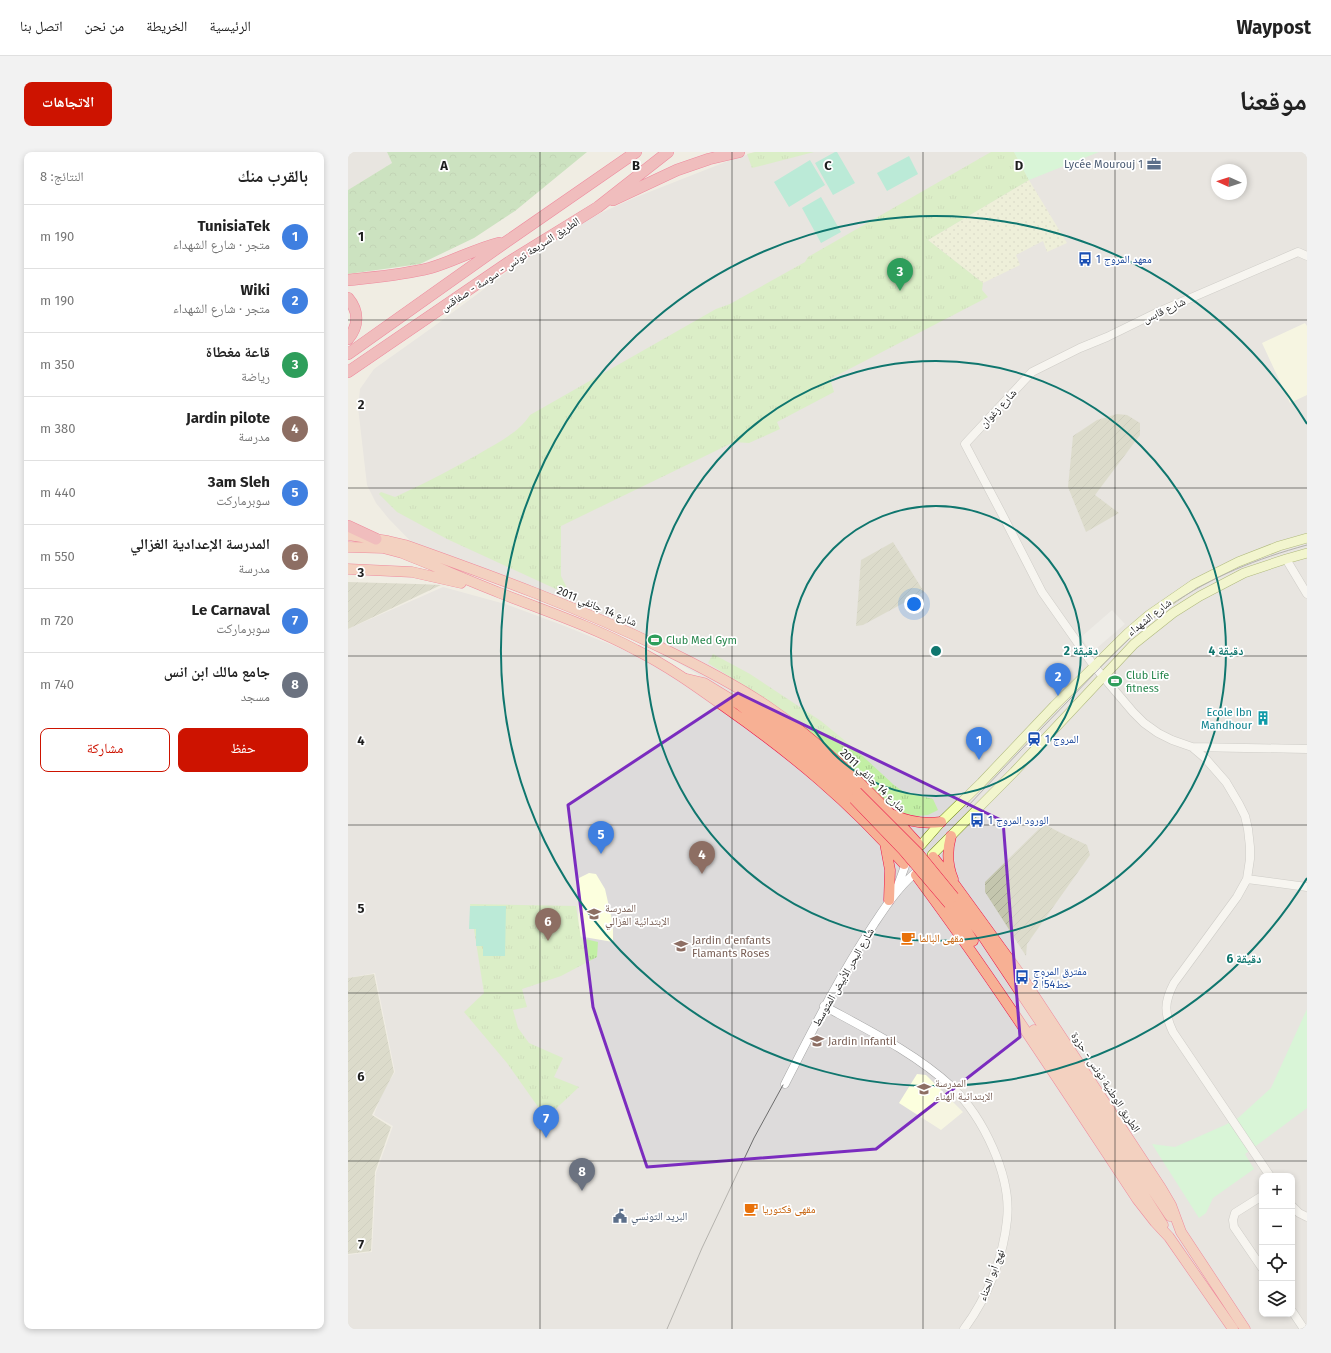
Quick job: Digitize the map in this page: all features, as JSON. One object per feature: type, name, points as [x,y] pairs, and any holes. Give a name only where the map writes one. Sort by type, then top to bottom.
[{"type":"highway","name":"الطريق السريعة تونس - سوسة - صفاقس","points":[[348,354],[636,152]]},
{"type":"highway","name":"الطريق السريعة تونس - سوسة - صفاقس","points":[[348,372],[509,262],[598,208],[668,152]]},
{"type":"highway","points":[[598,208],[677,170],[709,159],[738,152]]},
{"type":"highway","points":[[348,280],[430,268],[454,260],[476,250],[506,242]]},
{"type":"highway","points":[[348,298],[354,306],[357,316],[356,326],[348,339]]},
{"type":"highway","points":[[348,526],[362,534],[376,539]]},
{"type":"highway","name":"شارع 14 جانفي 2011","points":[[348,535],[405,545],[588,614],[695,664],[740,689],[780,715],[858,780],[920,845]]},
{"type":"highway","points":[[348,547],[383,548],[398,552],[619,641],[685,679],[796,759],[856,813],[884,841],[908,871],[915,874],[924,874],[930,869],[933,856]]},
{"type":"highway","points":[[348,569],[412,572],[490,589]]},
{"type":"highway","points":[[695,664],[703,673],[763,712],[796,738],[837,772],[856,795]]},
{"type":"highway","points":[[685,679],[704,683],[740,705],[856,795],[918,853],[1114,1148],[1158,1216],[1169,1237],[1233,1329]]},
{"type":"highway","points":[[891,813],[904,819],[919,822],[941,822]]},
{"type":"highway","points":[[950,836],[948,861],[955,885]]},
{"type":"highway","points":[[884,841],[890,870],[892,897]]},
{"type":"highway","points":[[904,865],[904,856],[906,852],[912,847],[920,845]]},
{"type":"highway","name":"الطريق الوطنية تونس - حزوة","points":[[920,845],[928,849],[1022,977],[1161,1188],[1171,1205],[1181,1232],[1245,1329]]},
{"type":"highway","points":[[915,874],[963,938],[1002,995],[1137,1199],[1169,1237]]},
{"type":"highway","points":[[951,901],[984,938],[1181,1232]]},
{"type":"main road","name":"شارع الشهداء","points":[[920,845],[1094,666],[1128,633],[1166,602],[1194,584],[1238,562],[1279,546],[1307,538]]},
{"type":"main road","name":"شارع الشهداء","points":[[933,856],[950,836],[999,788],[1070,714],[1134,644],[1173,613],[1200,596],[1244,573],[1307,553]]},
{"type":"street","name":"شارع قابس","points":[[1032,372],[1080,348],[1298,252],[1307,256]]},
{"type":"street","name":"شارع زغوان","points":[[1032,372],[965,444],[1042,592],[1094,666]]},
{"type":"street","points":[[1286,559],[1307,594]]},
{"type":"street","points":[[1094,666],[1144,723],[1158,733],[1172,740],[1192,747],[1228,746],[1307,749]]},
{"type":"street","points":[[1192,747],[1205,758],[1226,782],[1239,804],[1248,829],[1250,859],[1248,879],[1237,897],[1174,983],[1167,999],[1167,1018],[1172,1032],[1268,1173]]},
{"type":"street","name":"شارع البحر الأبيض المتوسط","points":[[892,897],[904,865]]},
{"type":"street","name":"شارع البحر الأبيض المتوسط","points":[[785,1084],[824,1006],[849,962],[892,897],[915,874]]},
{"type":"street","points":[[1248,879],[1307,887]]},
{"type":"street","name":"نهج أبو الحناء","points":[[824,1006],[919,1061],[952,1087],[981,1122],[991,1144],[1000,1167],[1007,1195],[1008,1219],[1002,1249],[992,1280],[980,1305],[966,1327]]},
{"type":"street","points":[[1259,1198],[1235,1213],[1233,1220],[1234,1227],[1259,1264]]},
{"type":"street","points":[[1295,1209],[1307,1217]]},
{"type":"street","points":[[1295,1316],[1304,1329]]},
{"type":"highlighted area","points":[[738,693],[1003,821],[1020,1037],[876,1149],[647,1167],[593,1007],[568,805]]},
{"type":"shaded area","points":[[348,152],[387,152],[392,163],[348,190]]},
{"type":"shaded area","points":[[755,152],[1307,152],[1307,1329],[348,1329],[348,1255],[372,1252],[376,1173],[393,1126],[374,1115],[382,1093],[395,1072],[375,973],[348,978],[348,629],[443,587],[505,604],[629,652],[671,673],[804,768],[712,683],[677,662],[636,641],[569,611],[426,557],[389,519],[376,503],[367,485],[358,407],[360,389],[374,369],[515,266],[592,217],[634,198]]},
{"type":"shaded area","points":[[1029,180],[1067,243],[1047,252],[1043,241],[1016,255],[1020,265],[983,283],[928,240]]},
{"type":"shaded area","points":[[1305,323],[1307,326],[1307,395],[1290,403],[1262,343]]},
{"type":"shaded area","points":[[1117,414],[1127,415],[1140,423],[1140,435],[1095,495],[1119,513],[1086,532],[1068,487],[1073,436],[1097,420]]},
{"type":"shaded area","points":[[893,542],[924,592],[863,625],[856,626],[861,560]]},
{"type":"shaded area","points":[[348,582],[418,584],[441,585],[348,629]]},
{"type":"shaded area","points":[[1112,610],[1125,624],[1097,648],[1088,648],[1081,637]]},
{"type":"shaded area","points":[[1044,824],[1087,845],[1090,855],[1027,944],[1026,956],[985,892],[985,882]]},
{"type":"shaded area","name":"المدرسة الإبتدائية الغزالي","points":[[589,873],[596,874],[605,889],[613,924],[613,942],[578,936],[579,878]]},
{"type":"shaded area","points":[[374,974],[394,1072],[372,1115],[391,1127],[375,1172],[371,1251],[348,1254],[348,978]]},
{"type":"shaded area","name":"المدرسة الإبتدائية الهناء","points":[[917,1074],[926,1075],[963,1112],[941,1130],[899,1103]]},
{"type":"green space","points":[[387,152],[587,152],[515,211],[474,238],[420,264],[348,274],[348,190],[392,163]]},
{"type":"green space","points":[[755,152],[814,152],[752,168],[747,154]]},
{"type":"green space","points":[[837,152],[855,183],[833,195],[815,163]]},
{"type":"green space","points":[[991,152],[1014,152],[1029,180],[928,240],[983,283],[982,290],[988,297],[830,379],[834,392],[777,422],[780,429],[749,443],[734,442],[561,526],[561,576],[571,596],[447,539],[397,512],[379,494],[381,492],[395,497],[437,477],[477,455],[513,433],[530,415],[716,309],[730,304],[805,262],[808,257]]},
{"type":"green space","points":[[1014,152],[1099,152],[1029,180]]},
{"type":"green space","points":[[909,156],[918,174],[887,191],[877,173]]},
{"type":"green space","points":[[810,160],[825,185],[789,207],[774,182]]},
{"type":"green space","points":[[821,197],[841,232],[821,243],[802,208]]},
{"type":"green space","points":[[713,654],[750,674],[821,721],[855,749],[894,785],[904,792],[933,799],[938,810],[928,815],[917,816],[905,814],[881,798],[758,695],[708,663]]},
{"type":"green space","points":[[470,904],[576,906],[581,938],[598,942],[597,957],[561,976],[522,989],[527,1007],[513,1010],[518,1028],[529,1043],[563,1058],[554,1077],[579,1087],[546,1118],[507,1063],[464,1012],[484,993]]},
{"type":"green space","points":[[470,906],[506,906],[505,956],[483,956],[483,946],[476,946],[476,929],[469,929]]},
{"type":"green space","points":[[1307,1009],[1307,1108],[1245,1154],[1254,1169],[1213,1198],[1206,1213],[1199,1218],[1152,1144],[1175,1147],[1238,1118],[1271,1088]]},
{"type":"tram line","points":[[967,807],[1105,662],[1155,616],[1185,595],[1219,577],[1270,556],[1307,545]]},
{"type":"tram line","points":[[667,1329],[702,1248],[754,1138],[783,1085]]},
{"type":"place","name":"Lycée Mourouj 1","points":[[1154,164]]},
{"type":"place","name":"معهد المروج 1","points":[[1085,259]]},
{"type":"place","name":"قاعة مغطاة","points":[[900,291]]},
{"type":"place","name":"Club Med Gym","points":[[655,640]]},
{"type":"place","name":"Club Life fitness","points":[[1115,681]]},
{"type":"place","name":"Wiki","points":[[1058,696]]},
{"type":"place","name":"Ecole Ibn Mandhour","points":[[1263,718]]},
{"type":"place","name":"المروج 1","points":[[1034,739]]},
{"type":"place","name":"TunisiaTek","points":[[979,760]]},
{"type":"place","name":"الورود المروج 1","points":[[977,820]]},
{"type":"place","name":"3am Sleh","points":[[601,854]]},
{"type":"place","name":"Jardin pilote","points":[[702,874]]},
{"type":"place","name":"المدرسة الإبتدائية الغزالي","points":[[594,914]]},
{"type":"place","name":"مقهى البالما","points":[[908,938]]},
{"type":"place","name":"المدرسة الإعدادية الغزالي","points":[[548,941]]},
{"type":"place","name":"Jardin d'enfants Flamants Roses","points":[[681,946]]},
{"type":"place","name":"مفترق المروج 2 خط54أ","points":[[1022,977]]},
{"type":"place","name":"Jardin Infantil","points":[[817,1041]]},
{"type":"place","name":"المدرسة الإبتدائية الهناء","points":[[924,1089]]},
{"type":"place","name":"Le Carnaval","points":[[546,1138]]},
{"type":"place","name":"جامع مالك ابن انس","points":[[582,1191]]},
{"type":"place","name":"مقهى فكتوريا","points":[[751,1209]]},
{"type":"place","name":"البريد التونسي","points":[[620,1216]]}]
